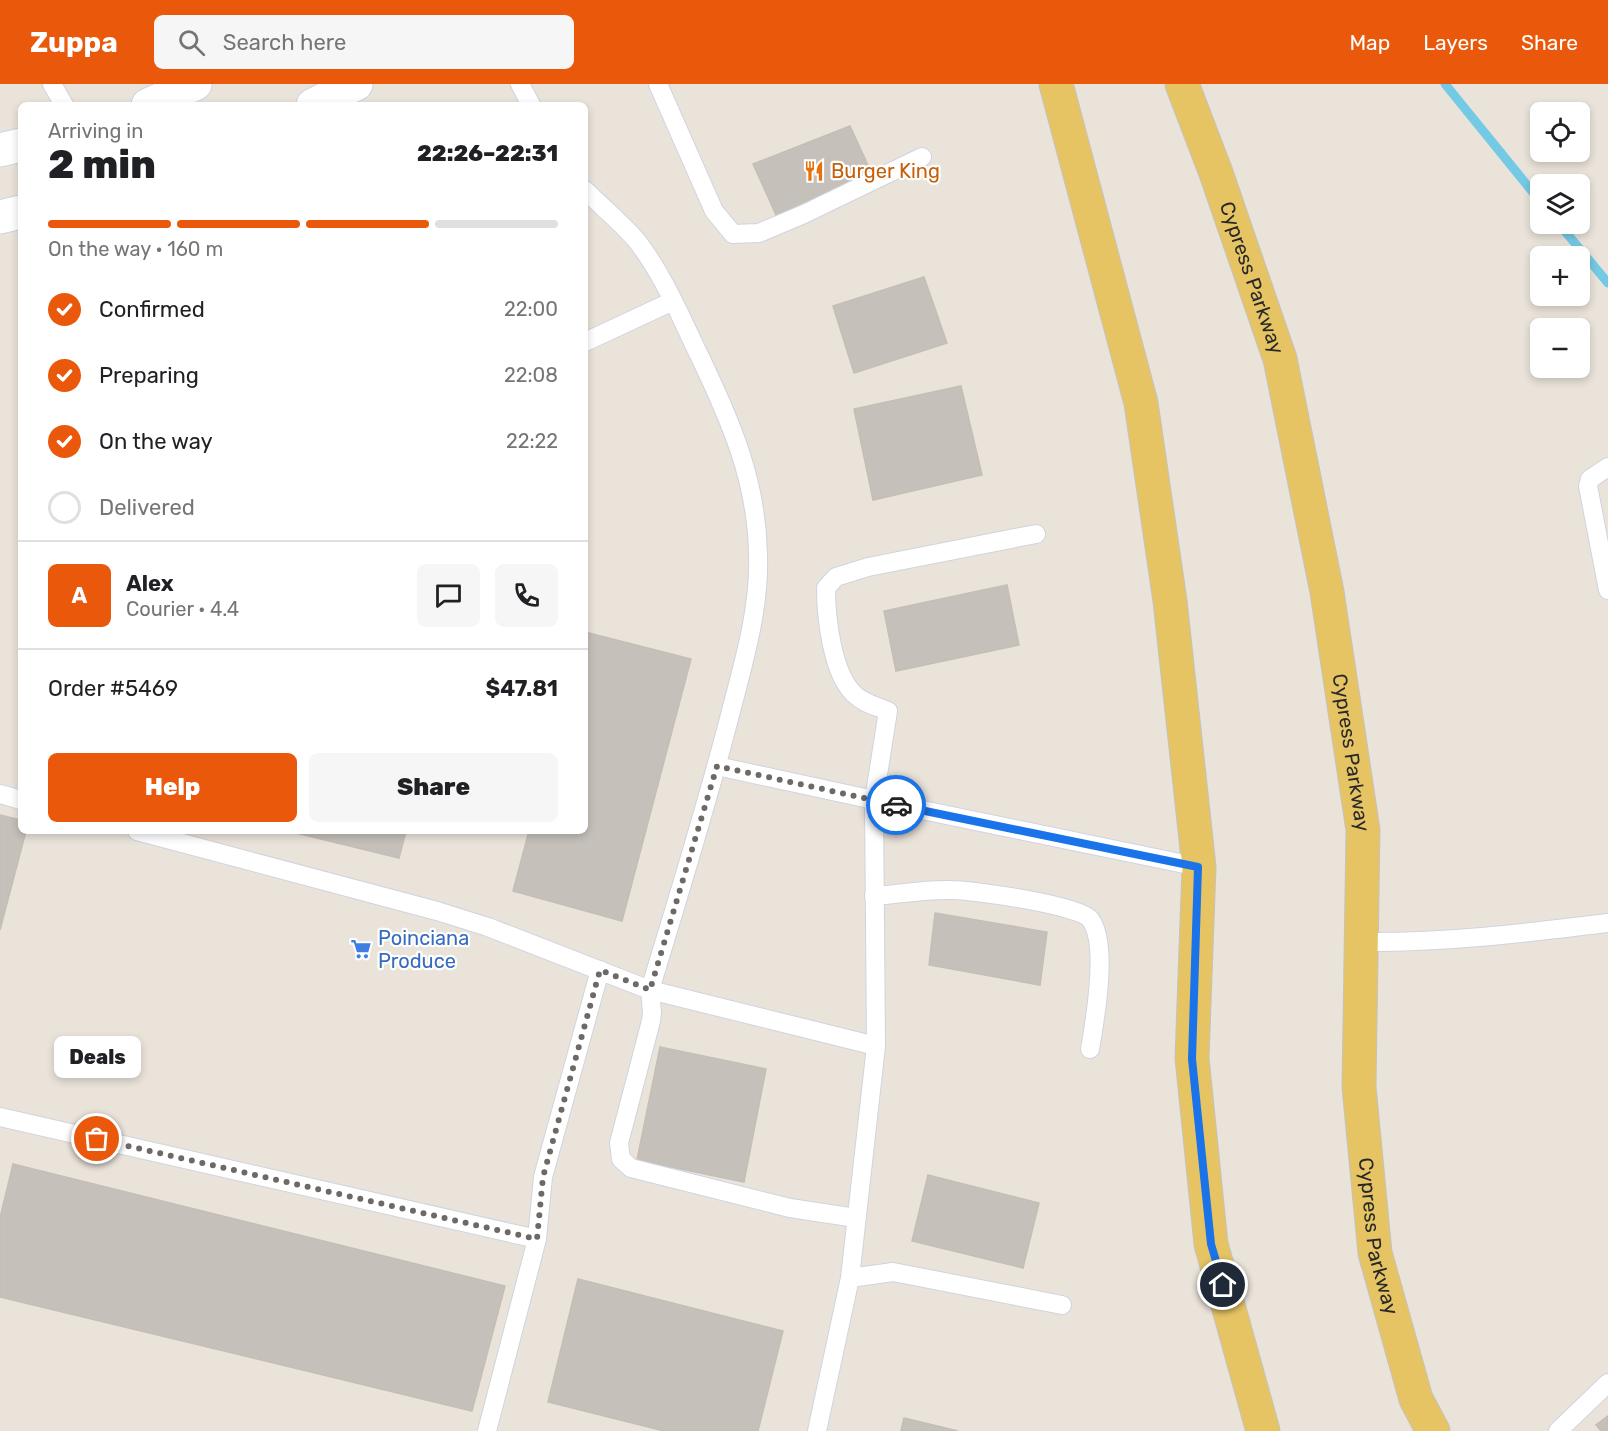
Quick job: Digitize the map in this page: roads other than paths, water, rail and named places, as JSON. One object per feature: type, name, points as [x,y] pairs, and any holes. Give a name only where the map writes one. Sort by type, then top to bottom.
[{"type":"main road","points":[[1056,84],[1141,403],[1170,601],[1198,867],[1192,1059],[1211,1244],[1263,1431]]},
{"type":"main road","name":"Cypress Parkway","points":[[1182,84],[1216,173],[1280,358],[1327,592],[1364,830],[1359,1087],[1375,1253],[1416,1399],[1433,1431]]},
{"type":"street","points":[[155,102],[195,84]]},
{"type":"street","points":[[319,102],[356,84]]},
{"type":"street","points":[[0,150],[18,146]]},
{"type":"street","points":[[0,217],[18,213]]},
{"type":"lane","points":[[52,84],[62,102]]},
{"type":"lane","points":[[520,84],[529,102]]},
{"type":"lane","points":[[658,84],[714,211],[733,234],[759,233],[804,214],[921,157]]},
{"type":"lane","points":[[588,193],[636,241],[661,277],[734,430],[746,468],[755,514],[758,555],[756,596],[743,664],[717,766],[650,990],[651,1021],[619,1143],[619,1152],[625,1164],[631,1168],[790,1208],[856,1218]]},
{"type":"lane","points":[[588,341],[673,301]]},
{"type":"lane","points":[[1608,467],[1590,479],[1588,486],[1608,590]]},
{"type":"lane","points":[[817,1431],[850,1278],[876,1046],[874,800],[888,711],[864,701],[847,685],[837,660],[826,619],[826,588],[836,577],[868,567],[1036,534]]},
{"type":"lane","points":[[717,766],[1198,867]]},
{"type":"lane","points":[[0,794],[18,799]]},
{"type":"lane","points":[[148,834],[437,911],[488,927],[650,990],[876,1046]]},
{"type":"lane","points":[[874,896],[953,890],[1037,902],[1076,910],[1090,918],[1099,944],[1097,1003],[1090,1049]]},
{"type":"lane","points":[[1361,942],[1411,943],[1522,933],[1608,922]]},
{"type":"lane","points":[[488,1431],[537,1239],[543,1177],[600,970]]},
{"type":"lane","points":[[0,1117],[537,1239]]},
{"type":"lane","points":[[850,1278],[893,1272],[1062,1305]]},
{"type":"lane","points":[[1558,1431],[1608,1383]]},
{"type":"waterway","points":[[1445,84],[1530,189]]},
{"type":"waterway","points":[[1567,234],[1608,283]]},
{"type":"place","name":"Burger King","points":[[814,171]]},
{"type":"place","name":"Poinciana Produce","points":[[361,949]]},
{"type":"place","name":"Deals","points":[[97,1139]]}]
